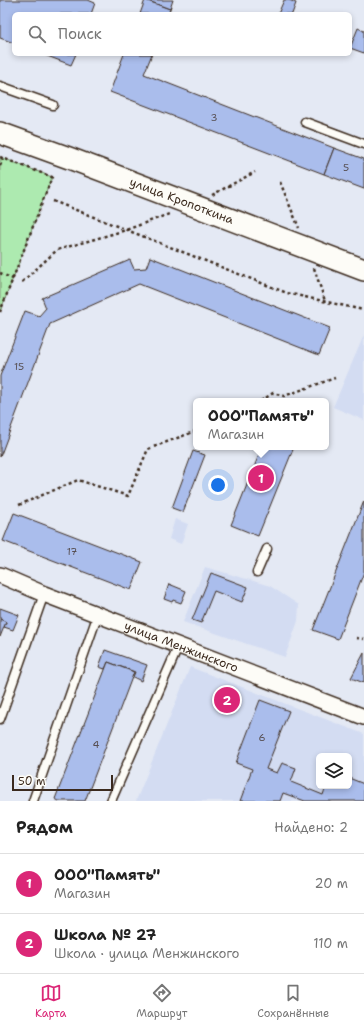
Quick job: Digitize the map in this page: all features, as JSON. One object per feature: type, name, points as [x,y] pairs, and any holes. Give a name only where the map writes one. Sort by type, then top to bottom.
[{"type":"street","name":"улица Кропоткина","points":[[0,133],[193,204],[364,270]]},
{"type":"street","name":"улица Менжинского","points":[[0,575],[44,594],[364,717]]},
{"type":"lane","points":[[0,86],[52,105]]},
{"type":"lane","points":[[305,122],[364,144]]},
{"type":"lane","points":[[257,572],[267,549]]},
{"type":"lane","points":[[0,719],[44,594]]},
{"type":"lane","points":[[33,801],[98,614]]},
{"type":"lane","points":[[111,801],[179,645]]},
{"type":"path","points":[[0,166],[2,158],[52,177],[0,312]]},
{"type":"path","points":[[22,282],[57,250],[126,230],[193,204],[255,172]]},
{"type":"path","points":[[280,182],[307,248],[325,301]]},
{"type":"path","points":[[53,201],[287,293],[363,310]]},
{"type":"path","points":[[0,274],[13,279]]},
{"type":"path","points":[[266,398],[273,393],[284,396],[335,378]]},
{"type":"path","points":[[18,506],[78,480],[128,496],[148,449],[193,432]]},
{"type":"path","points":[[356,638],[364,639]]},
{"type":"shaded area","points":[[364,335],[364,420],[333,407]]},
{"type":"shaded area","points":[[175,519],[188,524],[181,544],[169,539]]},
{"type":"shaded area","points":[[205,567],[270,586],[299,605],[298,621],[285,657],[183,622]]},
{"type":"shaded area","points":[[190,667],[364,734],[364,801],[136,801]]},
{"type":"green space","points":[[0,157],[52,177],[0,312]]},
{"type":"building","points":[[0,0],[88,0],[95,3],[92,12],[12,12],[12,42],[0,38]]},
{"type":"building","points":[[145,0],[170,9],[169,12],[141,12]]},
{"type":"building","points":[[146,0],[173,0],[170,9]]},
{"type":"building","points":[[284,0],[289,0],[296,3],[293,12],[279,12]]},
{"type":"building","points":[[358,28],[364,31],[364,53],[352,49],[352,43]]},
{"type":"building","points":[[47,56],[75,56],[71,65]]},
{"type":"building","points":[[123,56],[151,56],[144,74],[334,148],[324,174],[110,92]]},
{"type":"building","points":[[334,148],[364,159],[364,189],[324,174]]},
{"type":"building","points":[[150,257],[330,328],[319,355],[139,284],[50,324],[0,457],[0,376],[25,311],[39,316],[46,308],[42,298],[130,260],[134,269],[146,268]]},
{"type":"building","points":[[261,450],[293,450],[258,536],[231,525]]},
{"type":"building","points":[[193,451],[205,455],[183,512],[172,508]]},
{"type":"building","points":[[364,501],[364,572],[338,639],[313,630]]},
{"type":"building","points":[[14,513],[142,562],[131,590],[3,541]]},
{"type":"building","points":[[211,573],[248,587],[242,602],[214,591],[201,623],[192,620]]},
{"type":"building","points":[[169,584],[186,591],[181,603],[164,599]]},
{"type":"building","points":[[0,608],[19,615],[13,630],[4,627],[6,622],[0,619]]},
{"type":"building","points":[[0,619],[6,622],[0,637]]},
{"type":"building","points":[[105,650],[147,665],[141,681],[133,677],[135,672],[108,662],[105,669],[99,667]]},
{"type":"building","points":[[364,653],[364,683],[351,678]]},
{"type":"building","points":[[108,662],[134,672],[85,801],[59,801],[55,799]]},
{"type":"building","points":[[260,700],[289,711],[266,769],[277,773],[282,763],[296,768],[291,782],[323,795],[325,789],[352,789],[352,779],[364,784],[364,801],[305,801],[283,793],[280,801],[240,801],[252,769],[236,763]]},
{"type":"place","name":"ООО\"Память\"","points":[[261,478]]},
{"type":"place","name":"Школа № 27","points":[[227,700]]}]
